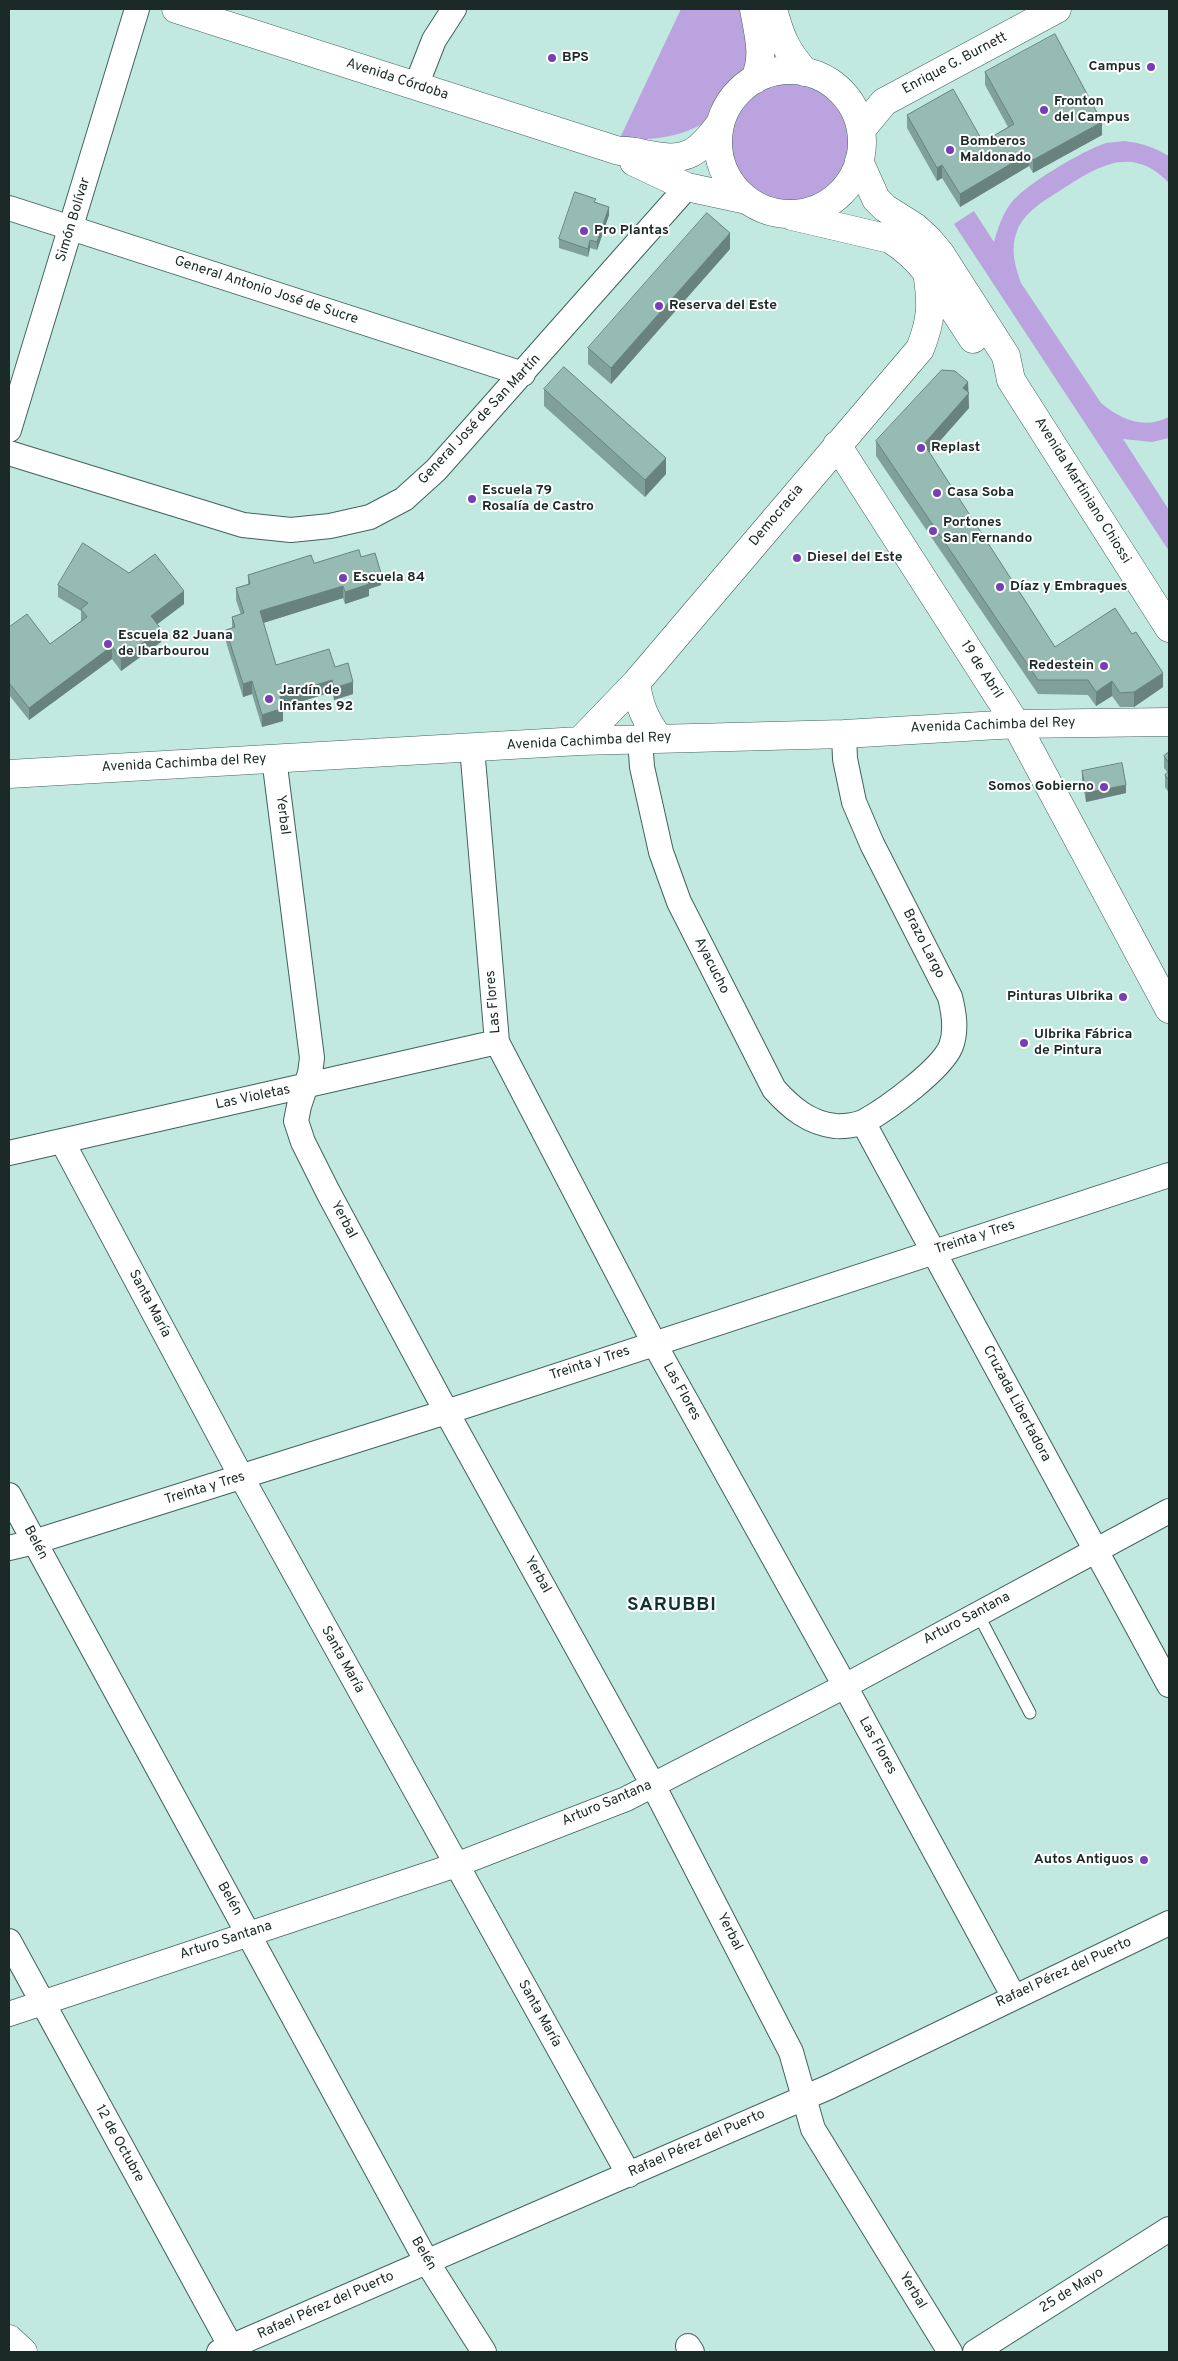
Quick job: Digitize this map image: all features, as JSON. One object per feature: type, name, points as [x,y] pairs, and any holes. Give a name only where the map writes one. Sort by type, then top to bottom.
[{"type":"street","name":"Simón Bolívar","points":[[9,430],[138,9]]},
{"type":"street","name":"Avenida Córdoba","points":[[176,9],[619,151],[631,150],[666,158],[684,156],[702,145],[720,124]]},
{"type":"street","points":[[416,86],[434,40],[454,9]]},
{"type":"street","points":[[754,9],[761,61],[759,71],[754,80],[733,99],[720,124],[719,152],[722,166],[736,190],[747,200],[773,212],[801,213],[826,204],[847,186],[859,161],[861,130],[857,116],[847,97],[826,80],[805,72],[784,70],[754,80]]},
{"type":"street","points":[[773,9],[784,45],[790,56],[805,72]]},
{"type":"street","name":"Enrique G. Burnett","points":[[847,97],[880,89],[1024,9]]},
{"type":"street","name":"Enrique G. Burnett","points":[[861,130],[884,102],[1057,9]]},
{"type":"street","name":"Avenida Córdoba","points":[[619,151],[626,158],[687,187],[747,200]]},
{"type":"street","name":"Avenida Martiniano Chiossi","points":[[859,161],[876,199],[885,208],[915,227],[940,253],[1006,356],[1011,380],[1169,628]]},
{"type":"street","name":"General José de San Martín","points":[[9,454],[242,525],[291,530],[330,526],[370,517],[404,499],[436,470],[687,187]]},
{"type":"street","name":"General Antonio José de Sucre","points":[[9,208],[523,374]]},
{"type":"street","name":"Avenida Martiniano Chiossi","points":[[773,212],[890,239],[905,247],[927,272],[993,367],[1011,380]]},
{"type":"street","name":"Democracia","points":[[580,741],[636,683],[920,349],[929,325],[932,301],[927,272]]},
{"type":"street","name":"19 de Abril","points":[[837,445],[1016,724],[1169,1009]]},
{"type":"street","points":[[636,683],[639,705],[648,724],[649,738]]},
{"type":"street","name":"Avenida Cachimba del Rey","points":[[9,774],[580,741],[844,734],[1016,724],[1165,719]]},
{"type":"street","name":"Brazo Largo","points":[[844,734],[847,773],[854,802],[872,844],[950,997],[955,1018],[951,1046],[933,1072],[863,1122]]},
{"type":"street","name":"Ayacucho","points":[[649,738],[642,767],[661,852],[679,902],[774,1089],[790,1107],[813,1121],[836,1127],[863,1122]]},
{"type":"street","name":"Las Flores","points":[[472,747],[497,1042],[654,1343],[845,1686],[1014,1997]]},
{"type":"street","name":"Yerbal","points":[[274,758],[312,1058],[296,1121],[303,1142],[446,1411],[653,1785],[791,2052],[813,2128],[950,2352]]},
{"type":"street","name":"Las Violetas","points":[[9,1153],[497,1042]]},
{"type":"street","name":"Cruzada Libertadora","points":[[863,1122],[1169,1685]]},
{"type":"street","name":"Santa María","points":[[62,1141],[242,1478],[629,2175]]},
{"type":"street","name":"Treinta y Tres","points":[[9,1548],[242,1478],[1169,1175]]},
{"type":"street","name":"Belén","points":[[9,1495],[427,2262],[484,2352]]},
{"type":"street","name":"Arturo Santana","points":[[9,2014],[456,1865],[626,1799],[845,1686],[1169,1511]]},
{"type":"street","name":"Rafael Pérez del Puerto","points":[[225,2350],[805,2097],[1169,1923]]},
{"type":"street","name":"12 de Octubre","points":[[9,1941],[225,2350]]},
{"type":"street","name":"25 de Mayo","points":[[975,2352],[1169,2229]]},
{"type":"street","points":[[9,2339],[23,2352]]},
{"type":"lane","points":[[978,1614],[1030,1713]]},
{"type":"shaded area","points":[[681,9],[741,9],[751,46],[752,58],[750,67],[729,92],[714,115],[704,123],[693,129],[669,136],[619,140]]},
{"type":"shaded area","points":[[790,70],[817,76],[830,82],[841,91],[850,102],[856,115],[862,142],[856,169],[850,182],[841,193],[830,202],[817,208],[790,214],[763,208],[750,202],[739,193],[730,182],[724,169],[718,142],[724,115],[730,102],[739,91],[750,82],[763,76]]},
{"type":"shaded area","points":[[1125,141],[1148,146],[1169,156],[1169,183],[1155,171],[1142,164],[1128,162],[1115,163],[1088,173],[1030,212],[1017,231],[1014,257],[1021,283],[1101,403],[1124,418],[1142,423],[1160,421],[1169,417],[1169,438],[1152,442],[1123,439],[1169,510],[1169,551],[954,224],[974,211],[994,242],[1008,208],[1018,195],[1069,160],[1106,143]]},
{"type":"building","points":[[1055,34],[1102,122],[1033,160],[1029,153],[960,194],[942,165],[937,168],[907,115],[953,89],[983,142],[1014,124],[985,72]]},
{"type":"building","name":"Pro Plantas","points":[[575,192],[596,199],[594,202],[609,207],[597,242],[590,240],[588,249],[559,239]]},
{"type":"building","name":"Reserva del Este","points":[[707,213],[730,233],[611,368],[588,348]]},
{"type":"building","points":[[564,367],[666,458],[645,480],[544,389]]},
{"type":"building","points":[[942,370],[955,371],[968,382],[963,388],[969,393],[924,444],[1055,647],[1115,608],[1132,634],[1136,632],[1163,673],[1134,692],[1120,693],[1112,681],[1096,692],[1088,680],[1038,680],[876,441]]},
{"type":"building","points":[[83,543],[129,573],[155,554],[184,591],[151,616],[161,629],[121,659],[112,646],[29,708],[9,683],[9,627],[27,614],[50,644],[87,617],[81,609],[88,603],[58,585]]},
{"type":"building","points":[[359,550],[361,557],[375,553],[381,573],[367,577],[369,584],[345,592],[343,586],[260,611],[276,665],[329,649],[335,667],[348,663],[353,682],[334,688],[332,680],[280,696],[283,708],[262,715],[252,681],[243,684],[226,630],[235,627],[232,617],[244,613],[236,588],[250,584],[248,575],[311,555],[314,563]]},
{"type":"building","points":[[1169,752],[1169,763],[1164,756]]},
{"type":"building","points":[[1122,763],[1126,785],[1086,793],[1082,771]]},
{"type":"building","points":[[1169,772],[1169,780],[1165,775]]},
{"type":"place","name":"BPS","points":[[552,58]]},
{"type":"place","name":"Campus","points":[[1151,67]]},
{"type":"place","name":"Fronton del Campus","points":[[1044,110]]},
{"type":"place","name":"Bomberos Maldonado","points":[[950,150]]},
{"type":"place","name":"Pro Plantas","points":[[584,231]]},
{"type":"place","name":"Reserva del Este","points":[[659,306]]},
{"type":"place","name":"Replast","points":[[921,448]]},
{"type":"place","name":"Casa Soba","points":[[937,493]]},
{"type":"place","name":"Escuela 79 Rosalía de Castro","points":[[472,499]]},
{"type":"place","name":"Portones San Fernando","points":[[933,531]]},
{"type":"place","name":"Diesel del Este","points":[[797,558]]},
{"type":"place","name":"Escuela 84","points":[[343,578]]},
{"type":"place","name":"Díaz y Embragues","points":[[1000,587]]},
{"type":"place","name":"Escuela 82 Juana de Ibarbourou","points":[[108,644]]},
{"type":"place","name":"Redestein","points":[[1104,666]]},
{"type":"place","name":"Jardín de Infantes 92","points":[[269,699]]},
{"type":"place","name":"Somos Gobierno","points":[[1104,787]]},
{"type":"place","name":"Pinturas Ulbrika","points":[[1123,997]]},
{"type":"place","name":"Ulbrika Fábrica de Pintura","points":[[1024,1043]]},
{"type":"place","name":"Autos Antiguos","points":[[1144,1860]]},
{"type":"district","name":"SARUBBI","points":[[672,1606]]}]
